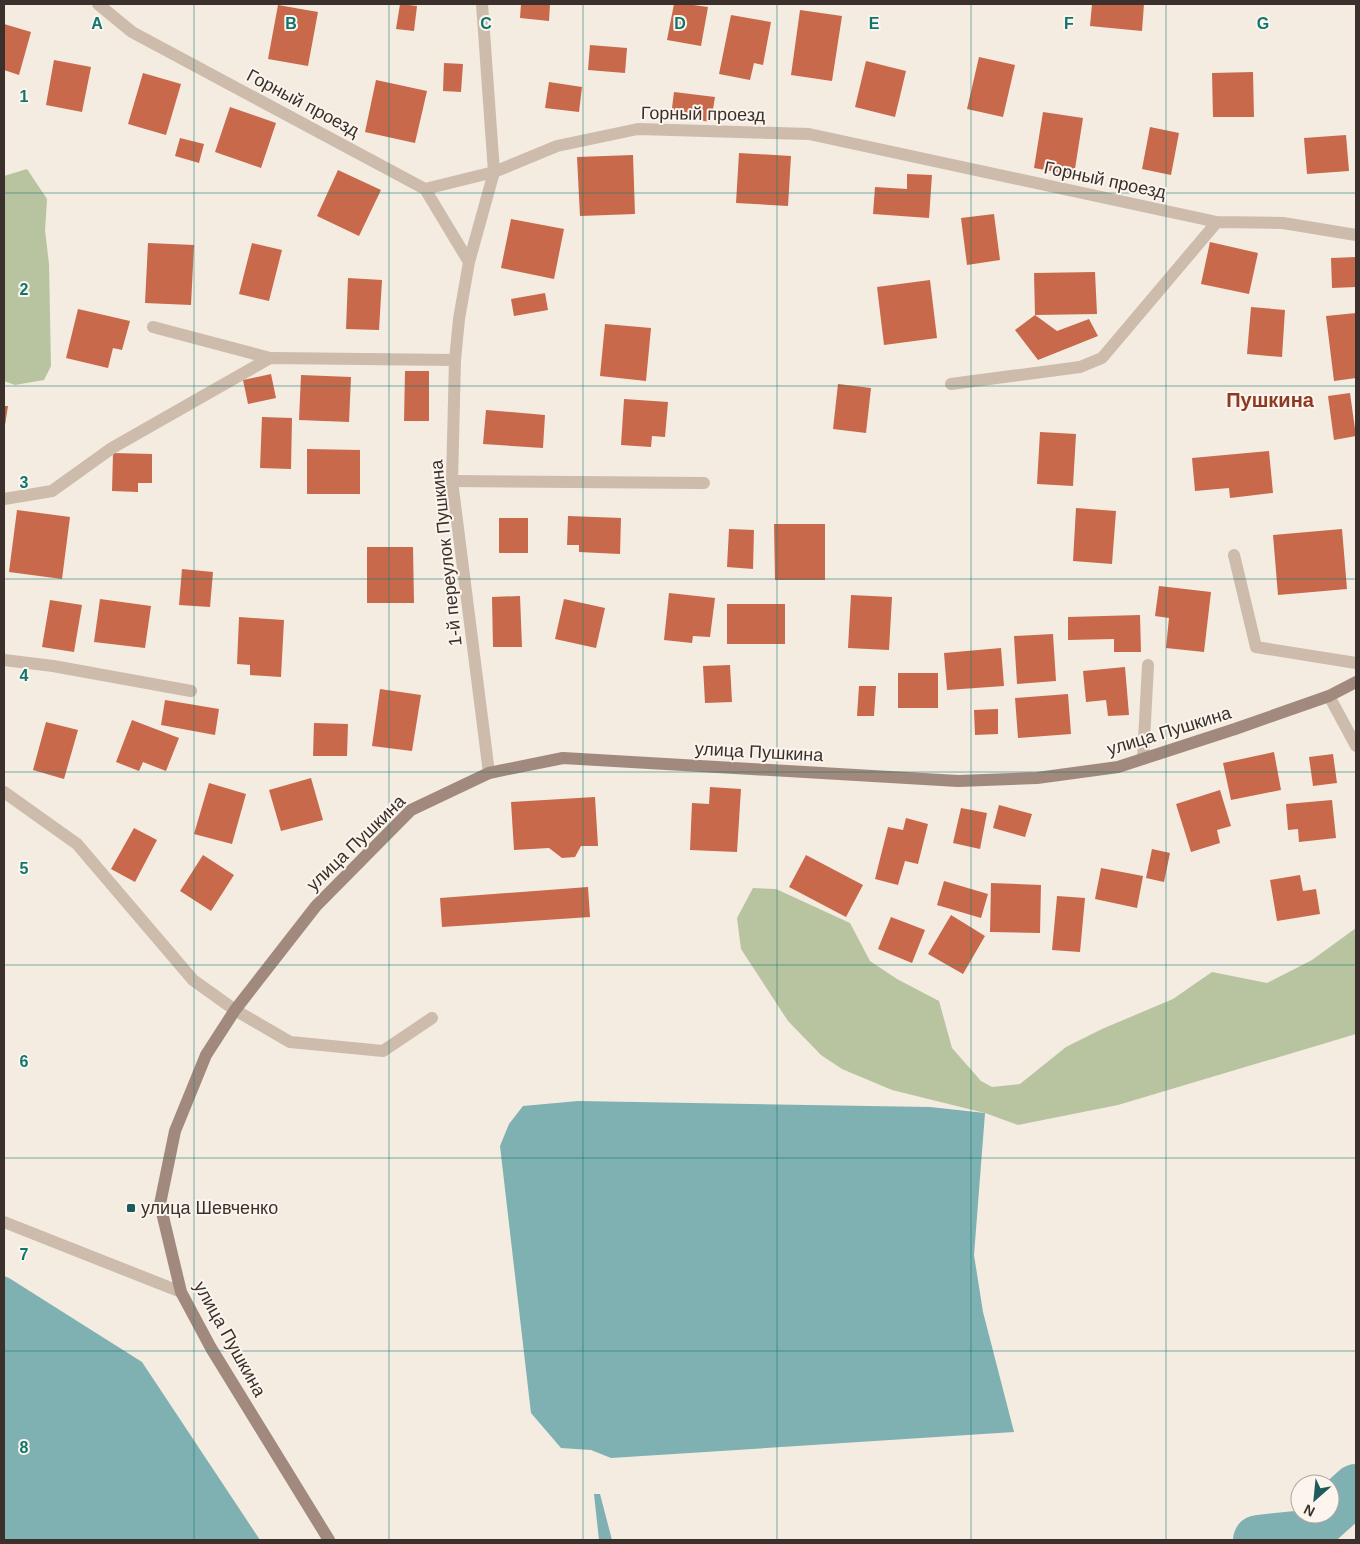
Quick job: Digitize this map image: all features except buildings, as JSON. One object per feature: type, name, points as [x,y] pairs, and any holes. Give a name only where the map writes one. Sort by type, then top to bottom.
[{"type":"street","name":"Горный проезд","points":[[98,4],[132,32],[425,189],[494,172],[557,146],[638,129],[809,134],[1217,222],[1283,223],[1356,235]]},
{"type":"street","name":"1-й переулок Пушкина","points":[[482,4],[494,172],[469,262],[459,319],[455,360],[452,481],[489,773]]},
{"type":"street","points":[[425,189],[469,262]]},
{"type":"street","points":[[951,384],[1080,367],[1102,358],[1217,222]]},
{"type":"street","points":[[153,327],[270,358],[455,360]]},
{"type":"street","points":[[4,499],[52,491],[112,448],[270,358]]},
{"type":"street","points":[[452,481],[704,483]]},
{"type":"street","points":[[1234,555],[1256,647],[1356,663]]},
{"type":"street","points":[[4,660],[53,666],[191,691]]},
{"type":"street","points":[[1143,759],[1148,666]]},
{"type":"street","name":"улица Пушкина","points":[[329,1540],[211,1348],[181,1292],[160,1204],[175,1131],[206,1055],[235,1010],[316,906],[411,810],[489,773],[563,758],[958,781],[1037,778],[1118,767],[1329,696],[1356,682]]},
{"type":"street","points":[[1329,696],[1356,746]]},
{"type":"street","points":[[4,792],[77,844],[193,980],[235,1010],[290,1042],[383,1051],[432,1018]]},
{"type":"street","points":[[4,1222],[181,1292]]},
{"type":"green space","points":[[27,169],[47,199],[45,230],[49,264],[51,366],[44,380],[15,385],[4,381],[4,176]]},
{"type":"green space","points":[[753,888],[776,889],[850,923],[870,961],[897,979],[939,1001],[952,1048],[981,1081],[992,1087],[1020,1084],[1066,1047],[1102,1029],[1173,999],[1212,972],[1267,983],[1312,960],[1356,928],[1356,1034],[1118,1105],[1018,1125],[985,1113],[892,1090],[842,1069],[821,1055],[788,1021],[741,949],[737,918]]},
{"type":"water","points":[[578,1101],[930,1107],[985,1113],[974,1255],[983,1312],[1014,1432],[611,1458],[591,1450],[561,1448],[531,1413],[500,1146],[509,1124],[523,1106]]},
{"type":"water","points":[[4,1276],[142,1362],[260,1540],[4,1540]]},
{"type":"water","points":[[594,1494],[600,1494],[612,1540],[599,1540]]},
{"type":"waterway","points":[[1258,1540],[1305,1535],[1356,1489]]},
{"type":"place","name":"улица Шевченко","points":[[131,1208]]},
{"type":"district","name":"Пушкина","points":[[1270,400]]}]
